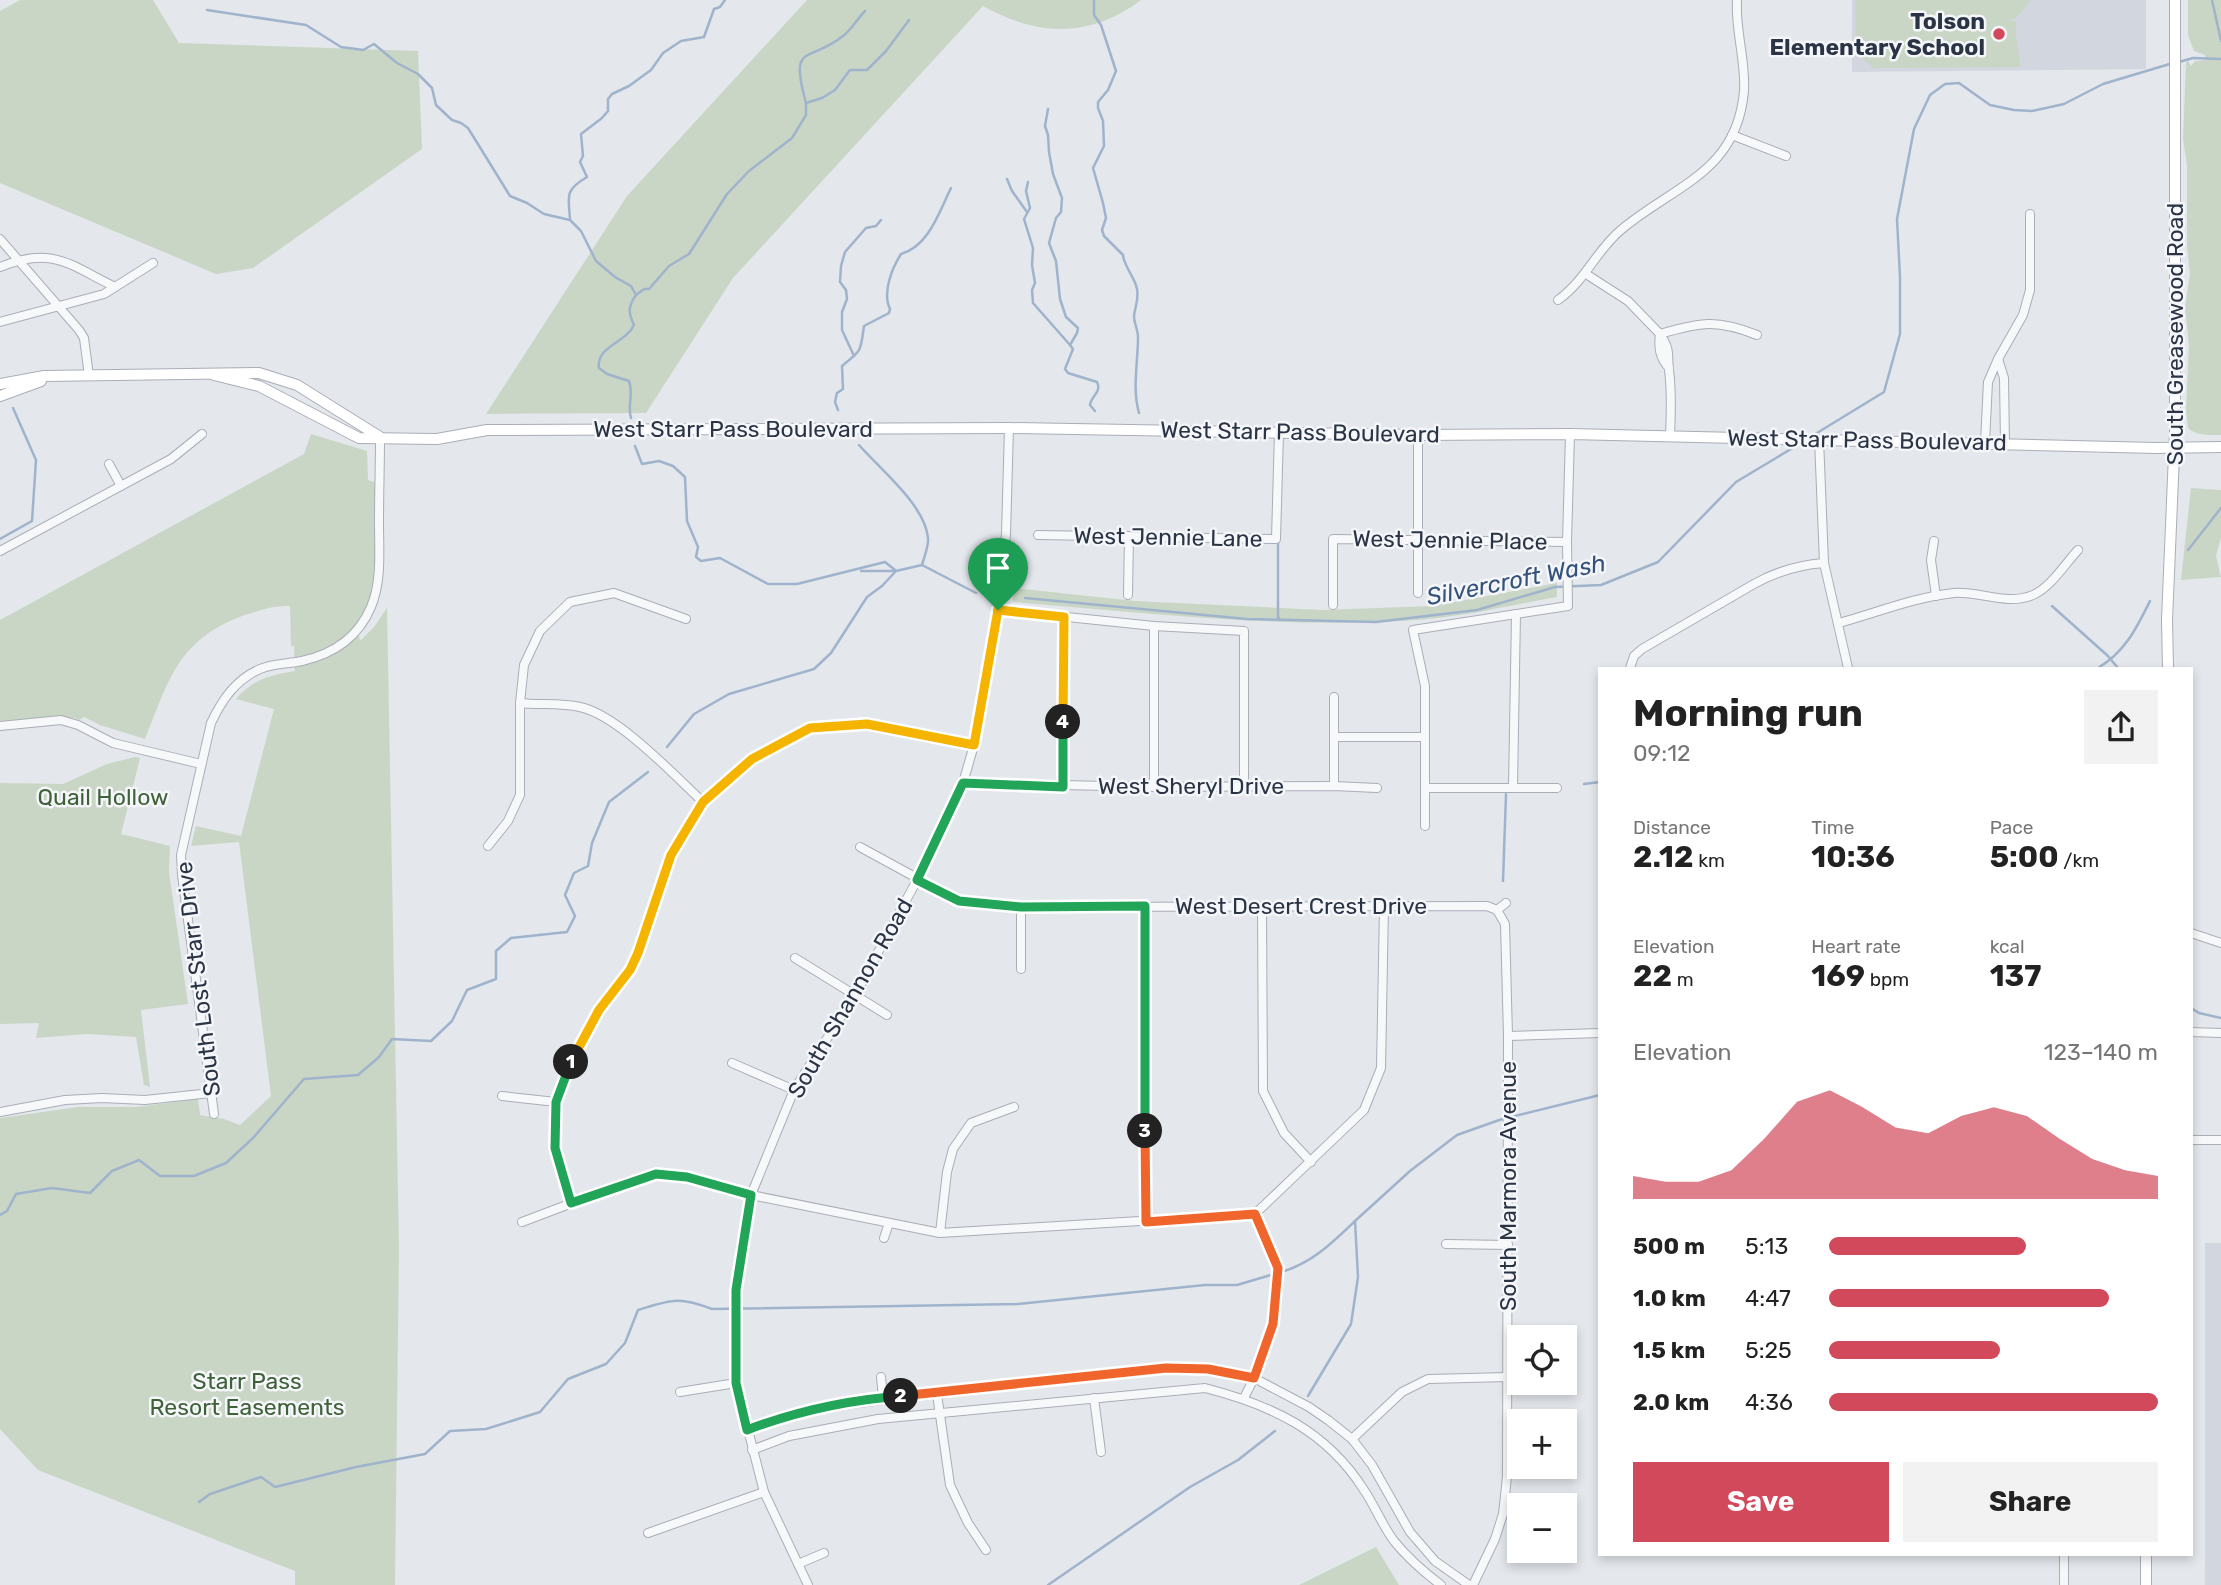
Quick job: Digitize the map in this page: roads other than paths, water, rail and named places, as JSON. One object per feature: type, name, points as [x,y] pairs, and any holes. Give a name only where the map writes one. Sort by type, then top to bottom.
[{"type":"street","points":[[1558,300],[1574,289],[1622,229],[1710,167],[1728,145],[1740,114],[1744,89],[1737,0]]},
{"type":"street","name":"South Greasewood Road","points":[[2168,667],[2167,620],[2175,447],[2175,0]]},
{"type":"street","points":[[1732,135],[1786,156]]},
{"type":"street","points":[[1985,442],[1988,382],[2022,315],[2029,290],[2030,214]]},
{"type":"street","points":[[0,239],[60,306],[84,338],[89,376]]},
{"type":"street","points":[[0,267],[18,260],[45,256],[55,258],[115,287]]},
{"type":"street","points":[[0,322],[104,294],[153,263]]},
{"type":"street","points":[[1586,274],[1628,300],[1666,343],[1673,383],[1670,436]]},
{"type":"street","points":[[1660,334],[1694,323],[1716,323],[1757,335]]},
{"type":"street","points":[[1998,359],[2004,379],[2005,443]]},
{"type":"street","name":"West Starr Pass Boulevard","points":[[0,384],[25,378],[259,373],[297,385],[380,437]]},
{"type":"street","name":"West Starr Pass Boulevard","points":[[214,374],[259,386],[359,438],[437,439],[486,430],[1009,428],[1418,435],[1570,434],[2221,447]]},
{"type":"street","name":"West Starr Pass Boulevard","points":[[0,396],[33,383],[60,377]]},
{"type":"street","points":[[1986,397],[2004,396]]},
{"type":"street","name":"South Shannon Road","points":[[808,1585],[764,1492],[736,1383],[736,1290],[751,1195],[794,1090],[855,995],[917,880],[963,783],[974,745],[998,610],[1006,534],[1009,428]]},
{"type":"street","name":"West Jennie Lane","points":[[1038,534],[1276,538],[1279,432]]},
{"type":"street","points":[[0,551],[171,460],[202,434]]},
{"type":"street","points":[[1425,826],[1425,686],[1413,630],[1568,606],[1570,434]]},
{"type":"street","points":[[1418,435],[1418,593]]},
{"type":"street","name":"South Lost Starr Drive","points":[[214,1114],[181,855],[211,723],[220,703],[234,687],[262,668],[328,653],[346,642],[360,627],[371,607],[379,577],[380,437]]},
{"type":"street","points":[[1819,439],[1824,563],[1848,667]]},
{"type":"street","points":[[109,464],[121,485]]},
{"type":"street","points":[[1128,596],[1129,536]]},
{"type":"street","name":"West Jennie Place","points":[[1333,604],[1333,539],[1567,542]]},
{"type":"street","points":[[1934,541],[1931,560],[1936,596]]},
{"type":"street","points":[[1839,623],[1936,596],[1970,593],[2003,599],[2024,598],[2042,590],[2078,550]]},
{"type":"street","points":[[1630,667],[1631,655],[1772,574],[1799,565],[1824,563]]},
{"type":"street","points":[[488,846],[508,821],[520,795],[520,703],[524,665],[540,631],[570,602],[614,593],[686,619]]},
{"type":"street","points":[[998,610],[1154,626],[1244,631],[1244,786]]},
{"type":"street","points":[[1513,787],[1516,614]]},
{"type":"street","points":[[1063,787],[1064,617]]},
{"type":"street","points":[[1154,626],[1154,788]]},
{"type":"street","points":[[1334,697],[1334,786]]},
{"type":"street","points":[[520,703],[581,707],[608,721],[650,751],[703,802]]},
{"type":"street","points":[[0,726],[61,720],[114,743],[201,764]]},
{"type":"street","points":[[571,1203],[555,1148],[556,1102],[572,1058],[599,1010],[630,970],[671,855],[703,802],[752,759],[810,728],[867,724],[974,745]]},
{"type":"street","points":[[1335,737],[1423,737]]},
{"type":"street","name":"West Sheryl Drive","points":[[963,783],[1063,787],[1377,788]]},
{"type":"street","points":[[1426,788],[1557,788]]},
{"type":"street","name":"West Desert Crest Drive","points":[[860,847],[959,901],[1021,907],[1487,906],[1497,910]]},
{"type":"street","points":[[1497,910],[1506,902]]},
{"type":"street","points":[[1145,906],[1146,1222]]},
{"type":"street","points":[[1021,907],[1021,969]]},
{"type":"street","points":[[1262,907],[1263,1091],[1284,1133],[1311,1162]]},
{"type":"street","points":[[522,1222],[656,1174],[687,1177],[751,1195],[940,1233],[1255,1214],[1364,1110],[1381,1068],[1384,907]]},
{"type":"street","name":"South Marmora Avenue","points":[[1497,910],[1505,924],[1508,1036],[1508,1325]]},
{"type":"street","points":[[2193,934],[2221,943]]},
{"type":"street","points":[[795,958],[887,1015]]},
{"type":"street","points":[[2193,1032],[2221,1033]]},
{"type":"street","points":[[1508,1036],[1598,1033]]},
{"type":"street","points":[[732,1063],[794,1090]]},
{"type":"street","points":[[0,1112],[65,1100],[145,1100],[211,1093]]},
{"type":"street","points":[[502,1096],[556,1102]]},
{"type":"street","points":[[940,1233],[947,1172],[953,1149],[971,1123],[1014,1107]]},
{"type":"street","points":[[2193,1140],[2221,1140]]},
{"type":"street","points":[[1244,1398],[1273,1324],[1278,1268],[1255,1214]]},
{"type":"street","points":[[884,1238],[889,1223]]},
{"type":"street","points":[[1446,1244],[1508,1245]]},
{"type":"street","points":[[747,1430],[783,1416],[883,1398],[1166,1368],[1208,1369],[1254,1378],[1309,1407],[1352,1439],[1372,1465],[1410,1532],[1435,1561],[1471,1585]]},
{"type":"street","points":[[881,1377],[883,1398]]},
{"type":"street","points":[[1352,1439],[1402,1392],[1428,1379],[1507,1377]]},
{"type":"street","points":[[680,1392],[736,1383]]},
{"type":"street","points":[[752,1450],[789,1436],[878,1419],[1205,1388],[1244,1398],[1298,1422],[1325,1442],[1364,1490],[1394,1541],[1441,1585]]},
{"type":"street","points":[[936,1394],[950,1485],[968,1523],[986,1550]]},
{"type":"street","name":"South Marmora Avenue","points":[[1471,1585],[1495,1539],[1503,1514],[1507,1477],[1508,1395]]},
{"type":"street","points":[[1094,1398],[1101,1452]]},
{"type":"street","points":[[648,1533],[764,1492]]},
{"type":"street","points":[[798,1564],[824,1553]]},
{"type":"street","points":[[2064,1556],[2064,1585]]},
{"type":"street","points":[[2146,1556],[2146,1585]]},
{"type":"waterway","points":[[570,219],[571,190],[587,177],[580,162],[583,156],[581,134],[608,111],[608,99],[612,94],[651,70],[663,53],[681,41],[704,37],[714,9],[720,7],[725,0]]},
{"type":"waterway","points":[[1094,0],[1094,15],[1101,25],[1116,71],[1108,90],[1098,102],[1103,121],[1104,146],[1093,168],[1106,218],[1102,230],[1104,236],[1123,255],[1137,289],[1134,316],[1138,337],[1136,385],[1139,413]]},
{"type":"waterway","points":[[2212,0],[2221,41]]},
{"type":"waterway","points":[[207,10],[306,25],[341,47],[363,50],[374,44],[397,63],[418,74],[432,88],[436,105],[452,120],[468,128],[510,196],[544,214],[570,220],[581,231],[596,261],[631,286],[636,295],[630,310],[634,325],[625,336],[607,349],[599,361],[599,368],[607,374],[629,381],[631,418]]},
{"type":"waterway","points":[[806,103],[801,83],[801,62],[805,57],[843,36],[865,11]]},
{"type":"waterway","points":[[636,295],[649,289],[669,266],[689,254],[727,194],[749,171],[792,138],[806,115],[806,103],[835,90],[850,70],[867,70],[886,51],[909,20]]},
{"type":"waterway","name":"Silvercroft Wash","points":[[2179,62],[2193,58],[2221,59]]},
{"type":"waterway","name":"Silvercroft Wash","points":[[1812,436],[1884,392],[1900,334],[1897,219],[1914,129],[1930,95],[1945,84],[1959,83],[1990,105],[2032,111],[2064,104],[2103,84],[2173,63]]},
{"type":"waterway","points":[[1048,109],[1045,126],[1049,152],[1053,174],[1062,198],[1061,212],[1056,218],[1049,243],[1056,261],[1060,299],[1066,317],[1078,328],[1070,345],[1073,349],[1065,369],[1068,373],[1097,382],[1098,389],[1090,405],[1095,411]]},
{"type":"waterway","points":[[1007,179],[1027,212]]},
{"type":"waterway","points":[[1028,182],[1026,191],[1030,208],[1024,219],[1033,248],[1033,303],[1070,345]]},
{"type":"waterway","points":[[838,410],[835,402],[837,393],[843,389],[842,366],[859,349],[864,326],[889,313],[887,296],[894,266],[901,254],[911,250],[926,236],[951,188]]},
{"type":"waterway","points":[[854,356],[842,330],[842,312],[847,299],[846,290],[840,282],[841,266],[845,252],[866,228],[876,226],[881,220]]},
{"type":"waterway","points":[[0,539],[32,521],[36,460],[13,408]]},
{"type":"waterway","name":"Silvercroft Wash","points":[[1025,598],[1247,619],[1376,622],[1477,610],[1555,587],[1601,585],[1658,562],[1736,482],[1801,443]]},
{"type":"waterway","points":[[859,445],[900,488],[919,513],[928,538],[922,565]]},
{"type":"waterway","points":[[635,446],[642,464],[659,461],[673,466],[685,477],[687,521],[698,547],[696,557],[701,561],[720,558],[768,584],[797,584],[885,562],[895,570]]},
{"type":"waterway","points":[[2188,550],[2221,508]]},
{"type":"waterway","points":[[1278,541],[1280,620]]},
{"type":"waterway","name":"Silvercroft Wash","points":[[667,747],[694,714],[729,694],[814,669],[831,653],[867,597],[896,571],[922,565],[976,593]]},
{"type":"waterway","points":[[861,571],[896,571]]},
{"type":"waterway","points":[[2100,667],[2123,647],[2150,601]]},
{"type":"waterway","points":[[2052,606],[2117,667]]},
{"type":"waterway","name":"Silvercroft Wash","points":[[0,1215],[7,1211],[16,1194],[52,1188],[90,1193],[112,1171],[139,1160],[160,1176],[194,1176],[226,1163],[253,1138],[304,1079],[358,1075],[379,1057],[392,1039],[431,1041],[452,1021],[467,990],[496,979],[496,951],[511,938],[567,932],[575,916],[565,895],[574,873],[588,866],[592,843],[609,802],[648,772]]},
{"type":"waterway","points":[[1584,784],[1598,782]]},
{"type":"waterway","points":[[1503,881],[1506,794]]},
{"type":"waterway","points":[[2193,1009],[2221,1018]]},
{"type":"waterway","points":[[1511,1117],[1598,1095]]},
{"type":"waterway","points":[[1308,1396],[1351,1324],[1358,1277],[1355,1221],[1410,1171],[1457,1135],[1505,1118]]},
{"type":"waterway","points":[[1281,1272],[1312,1258],[1355,1221]]},
{"type":"waterway","points":[[199,1502],[210,1494],[261,1477],[275,1487],[356,1467],[425,1454],[450,1431],[486,1429],[540,1412],[568,1379],[606,1364],[625,1343],[638,1310],[667,1302],[691,1302],[712,1309],[1018,1304],[1205,1285],[1237,1285],[1274,1274]]},
{"type":"waterway","points":[[1048,1585],[1190,1487],[1238,1460],[1275,1431]]},
{"type":"place","name":"Tolson Elementary School","points":[[1999,34]]},
{"type":"park label","name":"Quail Hollow","points":[[103,797]]},
{"type":"park label","name":"Starr Pass Resort Easements","points":[[247,1394]]}]
